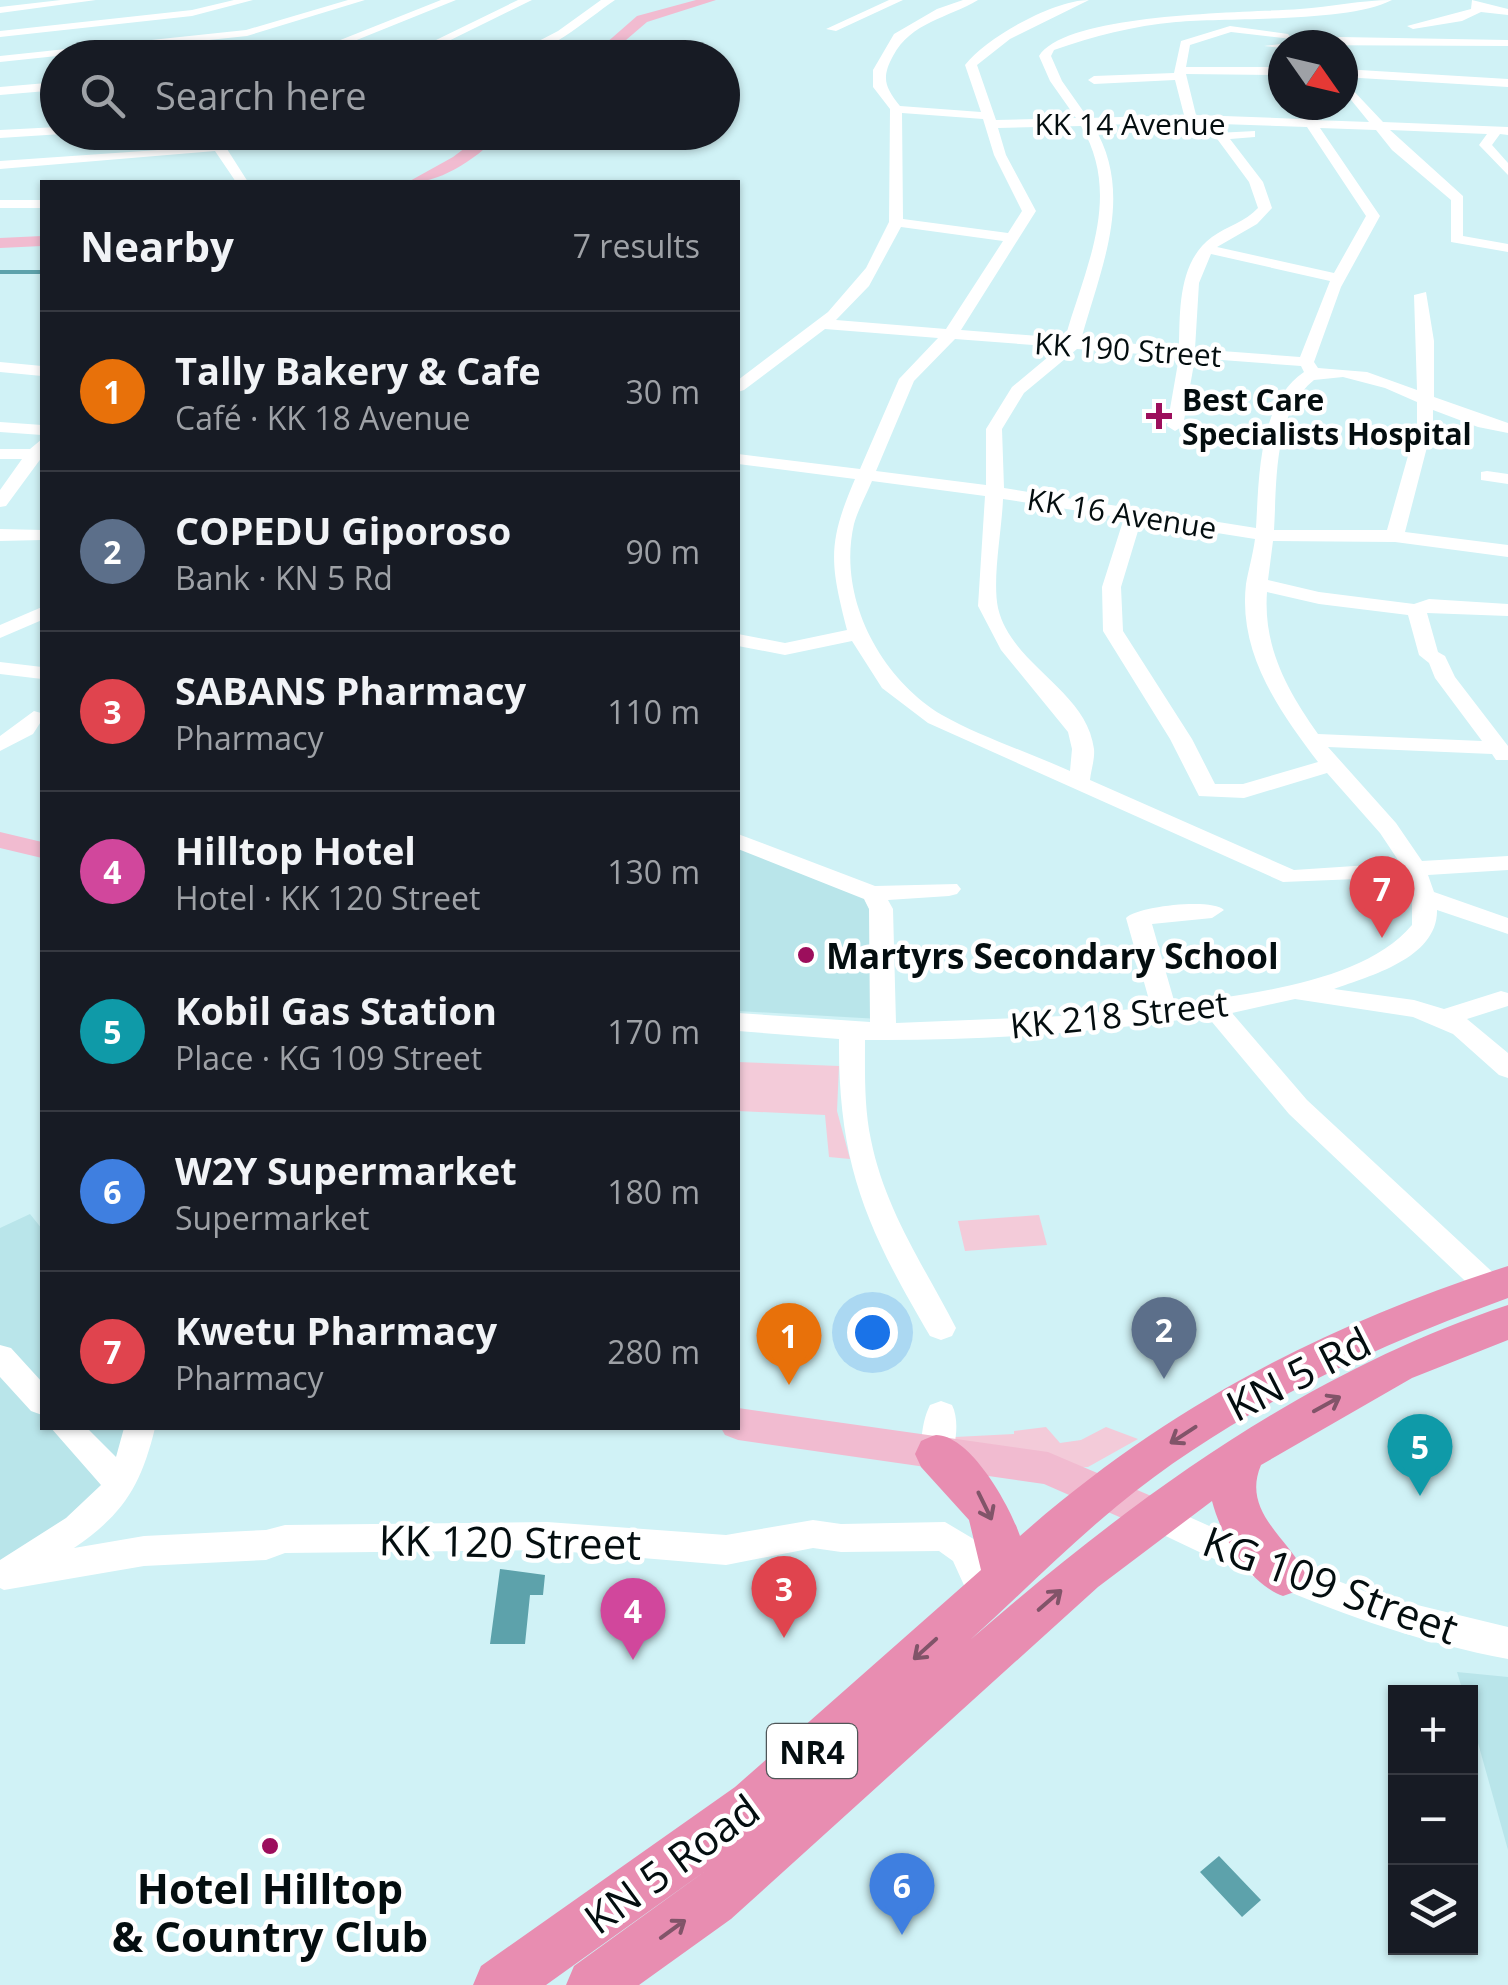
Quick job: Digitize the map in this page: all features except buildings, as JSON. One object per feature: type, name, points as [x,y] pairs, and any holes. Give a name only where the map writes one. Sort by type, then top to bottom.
[{"type":"highway","name":"NR4","points":[[1244,1454],[1397,1366],[1502,1297]]},
{"type":"highway","name":"KN 5 Rd","points":[[1102,1490],[1185,1433],[1286,1375],[1398,1321],[1502,1297]]},
{"type":"highway","points":[[939,1434],[979,1493],[999,1538],[995,1585]]},
{"type":"highway","name":"KN 5 Rd","points":[[1156,1516],[1244,1454]]},
{"type":"highway","points":[[1244,1454],[1233,1484],[1238,1506],[1254,1538],[1283,1575]]},
{"type":"highway","name":"KN 5 Road","points":[[500,1985],[752,1805],[1102,1490]]},
{"type":"highway","name":"KN 5 Road","points":[[594,1985],[712,1900],[1082,1572],[1156,1516]]},
{"type":"main road","points":[[616,40],[635,22],[710,0]]},
{"type":"main road","points":[[420,180],[472,150]]},
{"type":"main road","points":[[0,243],[40,241]]},
{"type":"main road","points":[[4,837],[40,849]]},
{"type":"main road","points":[[740,1424],[939,1434],[974,1455],[1048,1468],[1156,1516]]},
{"type":"street","points":[[0,10],[91,0]]},
{"type":"street","points":[[0,34],[108,16],[192,12],[248,0]]},
{"type":"street","points":[[194,40],[301,20],[360,0]]},
{"type":"street","points":[[347,40],[451,0]]},
{"type":"street","points":[[442,40],[527,0]]},
{"type":"street","points":[[546,40],[610,0]]},
{"type":"street","points":[[832,29],[898,0]]},
{"type":"street","points":[[740,384],[822,324],[864,283],[896,222],[896,109],[876,80],[898,36],[925,19],[973,0]]},
{"type":"street","points":[[1084,0],[1002,40],[974,59],[972,65],[1000,156],[1029,210],[950,335],[907,380],[846,524],[840,572],[858,634],[889,684],[935,719],[1291,877],[1508,864]]},
{"type":"street","points":[[1079,781],[1083,749],[1074,723],[1003,644],[992,626],[988,606],[995,492],[994,428],[1018,390],[1071,346],[1080,309],[1095,276],[1110,204],[1095,140],[1062,96],[1044,56],[1050,48],[1112,24],[1189,10],[1320,8],[1387,0]]},
{"type":"street","points":[[1358,30],[1445,22],[1477,4],[1508,12]]},
{"type":"street","points":[[1162,5],[1189,10]]},
{"type":"street","points":[[108,16],[110,28],[117,30],[214,38]]},
{"type":"street","points":[[384,26],[451,36]]},
{"type":"street","points":[[1192,119],[1181,73],[1180,54],[1185,42],[1212,32],[1246,29],[1268,33]]},
{"type":"street","points":[[1358,41],[1508,43]]},
{"type":"street","points":[[0,59],[40,56]]},
{"type":"street","points":[[27,57],[37,88]]},
{"type":"street","points":[[1094,80],[1181,73],[1268,75]]},
{"type":"street","points":[[1358,74],[1508,83]]},
{"type":"street","points":[[0,91],[40,88]]},
{"type":"street","points":[[1358,100],[1397,147],[1458,199],[1456,239],[1508,248]]},
{"type":"street","points":[[0,105],[40,102]]},
{"type":"street","name":"KK 14 Avenue","points":[[896,109],[991,120],[1192,119],[1315,129],[1381,126],[1502,131]]},
{"type":"street","points":[[1309,120],[1373,216],[1339,279],[1314,369],[1295,385],[1274,441],[1267,474],[1254,622],[1265,662],[1314,740],[1418,869]]},
{"type":"street","points":[[1176,426],[1188,352],[1186,318],[1194,273],[1207,249],[1258,218],[1265,208],[1256,182],[1221,136],[1315,129]]},
{"type":"street","points":[[1502,131],[1485,145],[1508,171]]},
{"type":"street","points":[[0,134],[40,133]]},
{"type":"street","points":[[49,163],[54,150]]},
{"type":"street","points":[[9,188],[49,163],[187,150]]},
{"type":"street","points":[[221,150],[241,180]]},
{"type":"street","points":[[0,164],[9,188],[40,203]]},
{"type":"street","points":[[896,222],[1012,238]]},
{"type":"street","points":[[1207,249],[1339,279]]},
{"type":"street","points":[[1395,536],[1423,442],[1426,342],[1421,295]]},
{"type":"street","name":"KK 190 Street","points":[[822,324],[1188,352],[1314,369],[1386,382],[1474,422],[1508,428]]},
{"type":"street","points":[[0,367],[40,371]]},
{"type":"street","points":[[0,426],[40,437]]},
{"type":"street","points":[[0,454],[40,437]]},
{"type":"street","points":[[0,502],[40,439]]},
{"type":"street","name":"KK 16 Avenue","points":[[740,459],[995,492],[1264,536],[1395,536],[1508,550]]},
{"type":"street","points":[[1487,476],[1508,479]]},
{"type":"street","points":[[1133,516],[1108,597],[1108,612],[1114,631],[1181,739],[1184,752],[1208,791],[1244,791],[1332,765]]},
{"type":"street","points":[[0,535],[40,535]]},
{"type":"street","points":[[1255,583],[1319,598],[1416,610],[1429,606],[1508,610]]},
{"type":"street","points":[[1416,610],[1429,654],[1438,660],[1446,678],[1503,753]]},
{"type":"street","points":[[0,632],[40,613]]},
{"type":"street","points":[[741,644],[785,649],[858,634]]},
{"type":"street","points":[[0,668],[40,673]]},
{"type":"street","points":[[0,746],[25,729],[34,717]]},
{"type":"street","points":[[1314,740],[1503,753]]},
{"type":"street","points":[[740,841],[873,894],[949,889]]},
{"type":"street","name":"KK 218 Street","points":[[740,1022],[883,1031],[1166,1016],[1292,992],[1354,977],[1392,956],[1422,931],[1426,915],[1418,869]]},
{"type":"street","points":[[873,894],[881,908],[883,1031]]},
{"type":"street","points":[[1424,897],[1508,926]]},
{"type":"street","points":[[1166,1016],[1138,918],[1212,910]]},
{"type":"street","points":[[1292,992],[1447,1016],[1504,1058]]},
{"type":"street","points":[[1447,1016],[1501,999]]},
{"type":"street","points":[[1213,1007],[1298,1107],[1502,1297]]},
{"type":"street","points":[[852,1031],[853,1114],[868,1180],[916,1287],[941,1328]]},
{"type":"street","points":[[0,1357],[40,1400]]},
{"type":"street","points":[[69,1430],[122,1485]]},
{"type":"street","points":[[2,1576],[97,1515],[122,1485],[134,1456],[139,1430]]},
{"type":"street","name":"KG 109 Street","points":[[1156,1516],[1283,1575],[1370,1607],[1508,1643]]},
{"type":"street","name":"KK 120 Street","points":[[2,1576],[144,1551],[266,1546],[284,1538],[547,1536],[726,1550],[813,1534],[841,1538],[944,1536],[956,1542],[995,1585]]},
{"type":"shaded area","name":"Martyrs Secondary School","points":[[740,848],[775,858],[871,899],[880,1019],[740,1011]]},
{"type":"shaded area","points":[[740,1062],[839,1066],[837,1111],[850,1159],[829,1157],[825,1115],[740,1111]]},
{"type":"shaded area","points":[[30,1214],[40,1226],[40,1430],[125,1430],[118,1470],[100,1493],[0,1569],[0,1228]]},
{"type":"shaded area","points":[[1039,1215],[1047,1245],[965,1251],[958,1221]]},
{"type":"shaded area","points":[[1046,1427],[1060,1443],[1081,1440],[1106,1427],[1138,1439],[1088,1467],[1048,1468],[952,1455],[955,1437],[1014,1434]]},
{"type":"shaded area","points":[[500,1569],[545,1575],[543,1595],[530,1595],[525,1644],[490,1644]]},
{"type":"shaded area","points":[[1457,1672],[1508,1677],[1508,1850],[1478,1743],[1478,1685],[1461,1685]]},
{"type":"shaded area","points":[[1219,1856],[1261,1900],[1242,1917],[1200,1872]]},
{"type":"waterway","points":[[0,272],[40,272]]},
{"type":"place","name":"Best Care Specialists Hospital","points":[[1159,416]]},
{"type":"place","name":"Kwetu Pharmacy","points":[[1382,938]]},
{"type":"place","name":"Martyrs Secondary School","points":[[806,955]]},
{"type":"place","name":"COPEDU Giporoso","points":[[1164,1379]]},
{"type":"place","name":"Tally Bakery & Cafe","points":[[789,1385]]},
{"type":"place","name":"Kobil Gas Station","points":[[1420,1496]]},
{"type":"place","name":"SABANS Pharmacy","points":[[784,1638]]},
{"type":"place","name":"Hilltop Hotel","points":[[633,1660]]},
{"type":"place","name":"Hotel Hilltop & Country Club","points":[[270,1846]]},
{"type":"place","name":"W2Y Supermarket","points":[[902,1935]]}]
